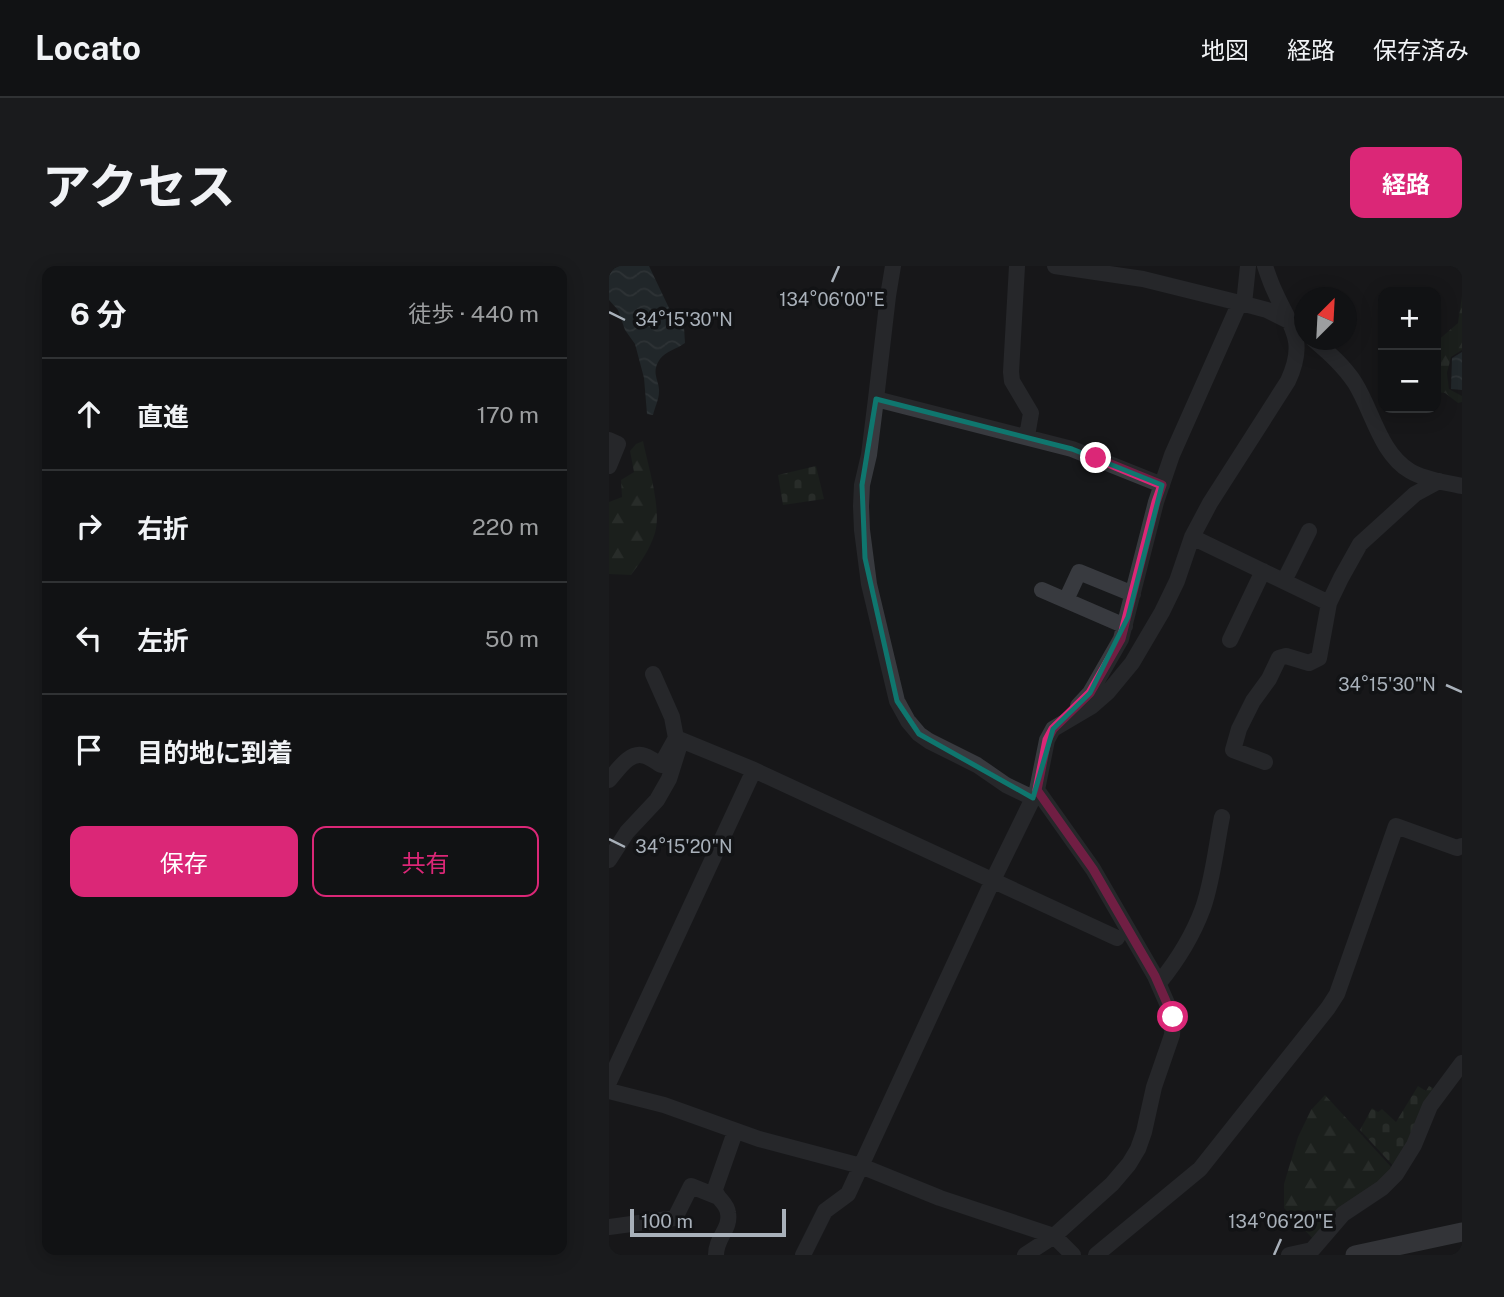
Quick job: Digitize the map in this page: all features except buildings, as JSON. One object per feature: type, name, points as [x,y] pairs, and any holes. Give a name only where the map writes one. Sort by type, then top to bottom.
[{"type":"main road","points":[[1361,1254],[1418,1249],[1462,1232]]},
{"type":"street","points":[[893,266],[869,454],[862,485],[862,530],[869,584],[897,701],[908,721],[929,741],[977,765],[1006,785],[1035,794],[1093,869],[1159,983],[1173,1017],[1172,1035],[1154,1087],[1144,1132],[1129,1164],[1112,1184],[1054,1236],[1025,1255]]},
{"type":"street","points":[[1017,266],[1011,372],[1012,381],[1031,413],[1027,436]]},
{"type":"street","points":[[1055,266],[1143,279],[1267,310],[1294,323]]},
{"type":"street","points":[[803,1255],[825,1211],[848,1194],[1035,794],[1047,740],[1053,729],[1090,693],[1121,639],[1156,502],[1172,455],[1242,303],[1248,266]]},
{"type":"street","points":[[1053,729],[1091,706],[1108,692],[1132,663],[1162,612],[1177,581],[1192,537],[1210,503],[1288,381],[1297,355],[1296,338],[1275,292],[1268,268]]},
{"type":"street","points":[[1325,350],[1349,374],[1395,460],[1420,477],[1462,486]]},
{"type":"street","points":[[876,399],[1072,449],[1162,485]]},
{"type":"street","points":[[609,440],[618,444],[609,466]]},
{"type":"street","points":[[1265,762],[1233,750],[1238,729],[1279,658],[1286,656],[1309,663],[1319,658],[1329,603],[1360,544],[1415,494],[1439,481]]},
{"type":"street","points":[[1284,581],[1309,531]]},
{"type":"street","points":[[1192,537],[1329,603]]},
{"type":"street","points":[[1230,640],[1263,571]]},
{"type":"street","points":[[1066,600],[1079,572],[1133,594]]},
{"type":"street","points":[[1042,590],[1125,626]]},
{"type":"street","points":[[609,860],[627,832],[657,800],[669,779],[679,738],[653,674]]},
{"type":"street","points":[[679,738],[1117,938]]},
{"type":"street","points":[[609,780],[636,755],[644,755],[661,765],[679,738]]},
{"type":"street","points":[[609,1082],[754,770]]},
{"type":"street","points":[[1159,983],[1174,965],[1203,908],[1222,817]]},
{"type":"street","points":[[1096,1255],[1200,1168],[1328,1008],[1337,994],[1396,826],[1457,848],[1462,846]]},
{"type":"street","points":[[1289,1255],[1312,1250],[1343,1214],[1382,1188],[1397,1174],[1414,1145],[1430,1106],[1462,1063]]},
{"type":"street","points":[[609,1091],[664,1105],[735,1132],[861,1166],[940,1198],[1054,1236],[1073,1255]]},
{"type":"street","points":[[716,1196],[715,1189],[735,1132]]},
{"type":"street","points":[[609,1227],[675,1218],[691,1186],[716,1196],[727,1207],[728,1224],[717,1243],[716,1255]]},
{"type":"highlighted area","points":[[876,399],[1072,449],[1162,485],[1128,617],[1090,693],[1053,729],[1033,798],[919,734],[897,701],[865,558],[862,485]]},
{"type":"green space","points":[[1462,296],[1462,350],[1451,357],[1447,373],[1449,389],[1462,396],[1462,402],[1458,403],[1441,393],[1441,338],[1458,323]]},
{"type":"green space","points":[[643,441],[656,500],[655,533],[645,555],[631,575],[609,574],[609,502],[622,497],[621,480],[634,472],[630,451]]},
{"type":"green space","points":[[816,466],[824,499],[783,505],[778,475]]},
{"type":"green space","points":[[1418,1086],[1426,1091],[1429,1086],[1436,1090],[1396,1169],[1360,1130],[1372,1108],[1378,1112],[1382,1109],[1396,1122]]},
{"type":"green space","points":[[1325,1095],[1394,1170],[1315,1241],[1284,1208],[1284,1184],[1298,1137],[1311,1110]]},
{"type":"water","points":[[609,266],[649,266],[669,308],[684,327],[685,343],[665,354],[657,364],[659,395],[653,415],[647,414],[644,378],[635,344],[625,330],[618,310],[609,300]]},
{"type":"water","points":[[1462,352],[1462,390],[1451,389],[1452,358]]},
{"type":"route","points":[[1096,458],[1162,485],[1121,639],[1090,693],[1053,729],[1047,740],[1037,790],[1093,869],[1155,976],[1173,1017]]}]
